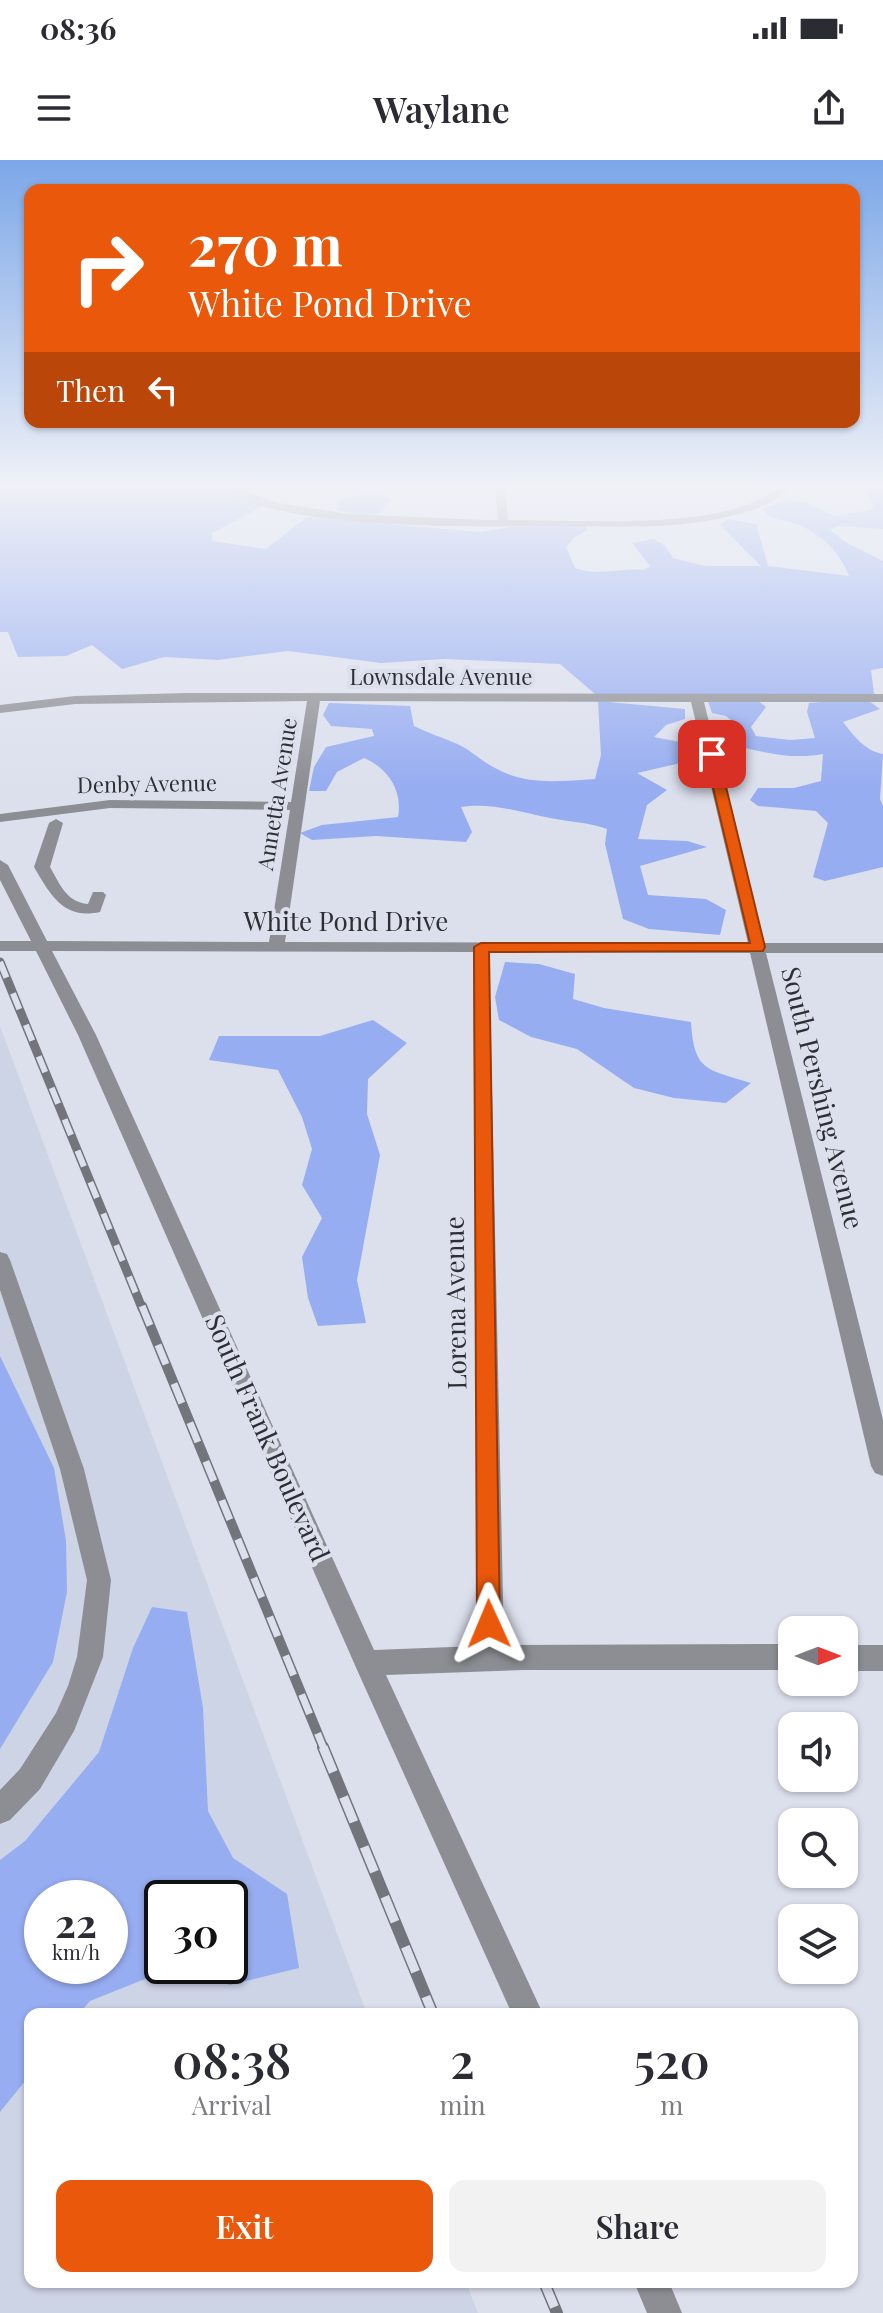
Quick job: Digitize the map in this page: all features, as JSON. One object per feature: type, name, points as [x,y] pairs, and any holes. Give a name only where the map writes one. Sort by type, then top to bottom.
[{"type":"street","name":"Annetta Avenue","points":[[276,945],[314,697]]},
{"type":"street","name":"South Pershing Avenue","points":[[696,697],[883,1466]]},
{"type":"street","name":"Lownsdale Avenue","points":[[0,709],[118,698],[883,698]]},
{"type":"street","name":"Denby Avenue","points":[[0,818],[35,811],[115,805],[296,806]]},
{"type":"street","points":[[56,823],[19,870],[72,909],[94,909],[98,895]]},
{"type":"street","name":"South Frank Boulevard","points":[[19,870],[42,946],[87,1035],[367,1663],[525,2008]]},
{"type":"street","name":"White Pond Drive","points":[[0,946],[883,948]]},
{"type":"street","name":"Lorena Avenue","points":[[481,947],[491,1658]]},
{"type":"street","points":[[0,1260],[72,1469],[99,1580],[90,1657],[80,1689],[65,1722],[30,1779],[0,1810]]},
{"type":"street","points":[[367,1663],[491,1658],[778,1657]]},
{"type":"street","points":[[858,1658],[883,1658]]},
{"type":"street","points":[[654,2288],[665,2313]]},
{"type":"shaded area","points":[[0,585],[883,585],[883,668],[871,670],[874,694],[595,694],[560,664],[444,659],[381,663],[288,651],[218,660],[164,657],[122,669],[92,645],[66,656],[18,657],[8,632],[0,632]]},
{"type":"shaded area","points":[[598,701],[685,709],[685,719],[666,725],[654,737],[685,743],[699,752],[685,762],[637,773],[667,790],[647,805],[638,839],[687,841],[707,847],[640,866],[648,895],[706,899],[726,910],[720,935],[649,929],[623,919],[605,844],[607,829],[593,825],[506,808],[472,806],[461,807],[472,832],[466,842],[376,836],[312,840],[300,833],[322,825],[398,817],[398,798],[392,782],[373,762],[364,758],[337,772],[326,791],[309,791],[314,767],[326,747],[374,736],[372,729],[331,726],[323,715],[329,703],[410,706],[414,726],[460,746],[497,769],[521,778],[557,781],[595,779],[601,755]]},
{"type":"shaded area","points":[[708,701],[758,701],[766,707],[751,727],[756,736],[790,740],[815,738],[807,712],[809,703],[869,701],[880,709],[843,722],[865,746],[883,754],[880,799],[883,806],[883,867],[825,881],[813,877],[828,823],[816,811],[758,806],[750,800],[758,788],[794,788],[821,781],[823,754],[789,756],[732,745],[729,731],[733,722],[726,716],[712,713]]},
{"type":"shaded area","points":[[505,962],[539,964],[575,974],[573,999],[604,1008],[691,1022],[695,1051],[700,1060],[713,1071],[751,1083],[726,1103],[674,1098],[634,1088],[577,1049],[531,1037],[499,1020],[495,997]]},
{"type":"shaded area","points":[[373,1020],[407,1043],[368,1079],[367,1114],[380,1155],[357,1280],[366,1323],[318,1326],[308,1298],[302,1257],[322,1218],[302,1185],[312,1149],[302,1117],[278,1070],[209,1060],[219,1036],[320,1036]]},
{"type":"shaded area","points":[[0,1026],[365,2008],[24,2008],[24,2288],[468,2288],[478,2313],[0,2313]]},
{"type":"shaded area","points":[[0,1356],[54,1468],[66,1541],[67,1592],[53,1662],[0,1749]]},
{"type":"shaded area","points":[[152,1607],[187,1612],[203,1708],[208,1811],[233,1858],[287,1894],[299,1968],[248,1981],[248,1880],[144,1880],[144,1979],[90,2001],[84,2008],[24,2008],[24,2082],[0,2112],[0,1860],[25,1841],[99,1752],[133,1648]]},
{"type":"railway","points":[[0,962],[142,1308]]},
{"type":"railway","points":[[142,1306],[324,1749]]},
{"type":"railway","points":[[323,1747],[431,2008]]},
{"type":"railway","points":[[547,2288],[557,2313]]},
{"type":"route","points":[[489,1624],[481,947],[758,947],[723,811],[712,754]]}]
